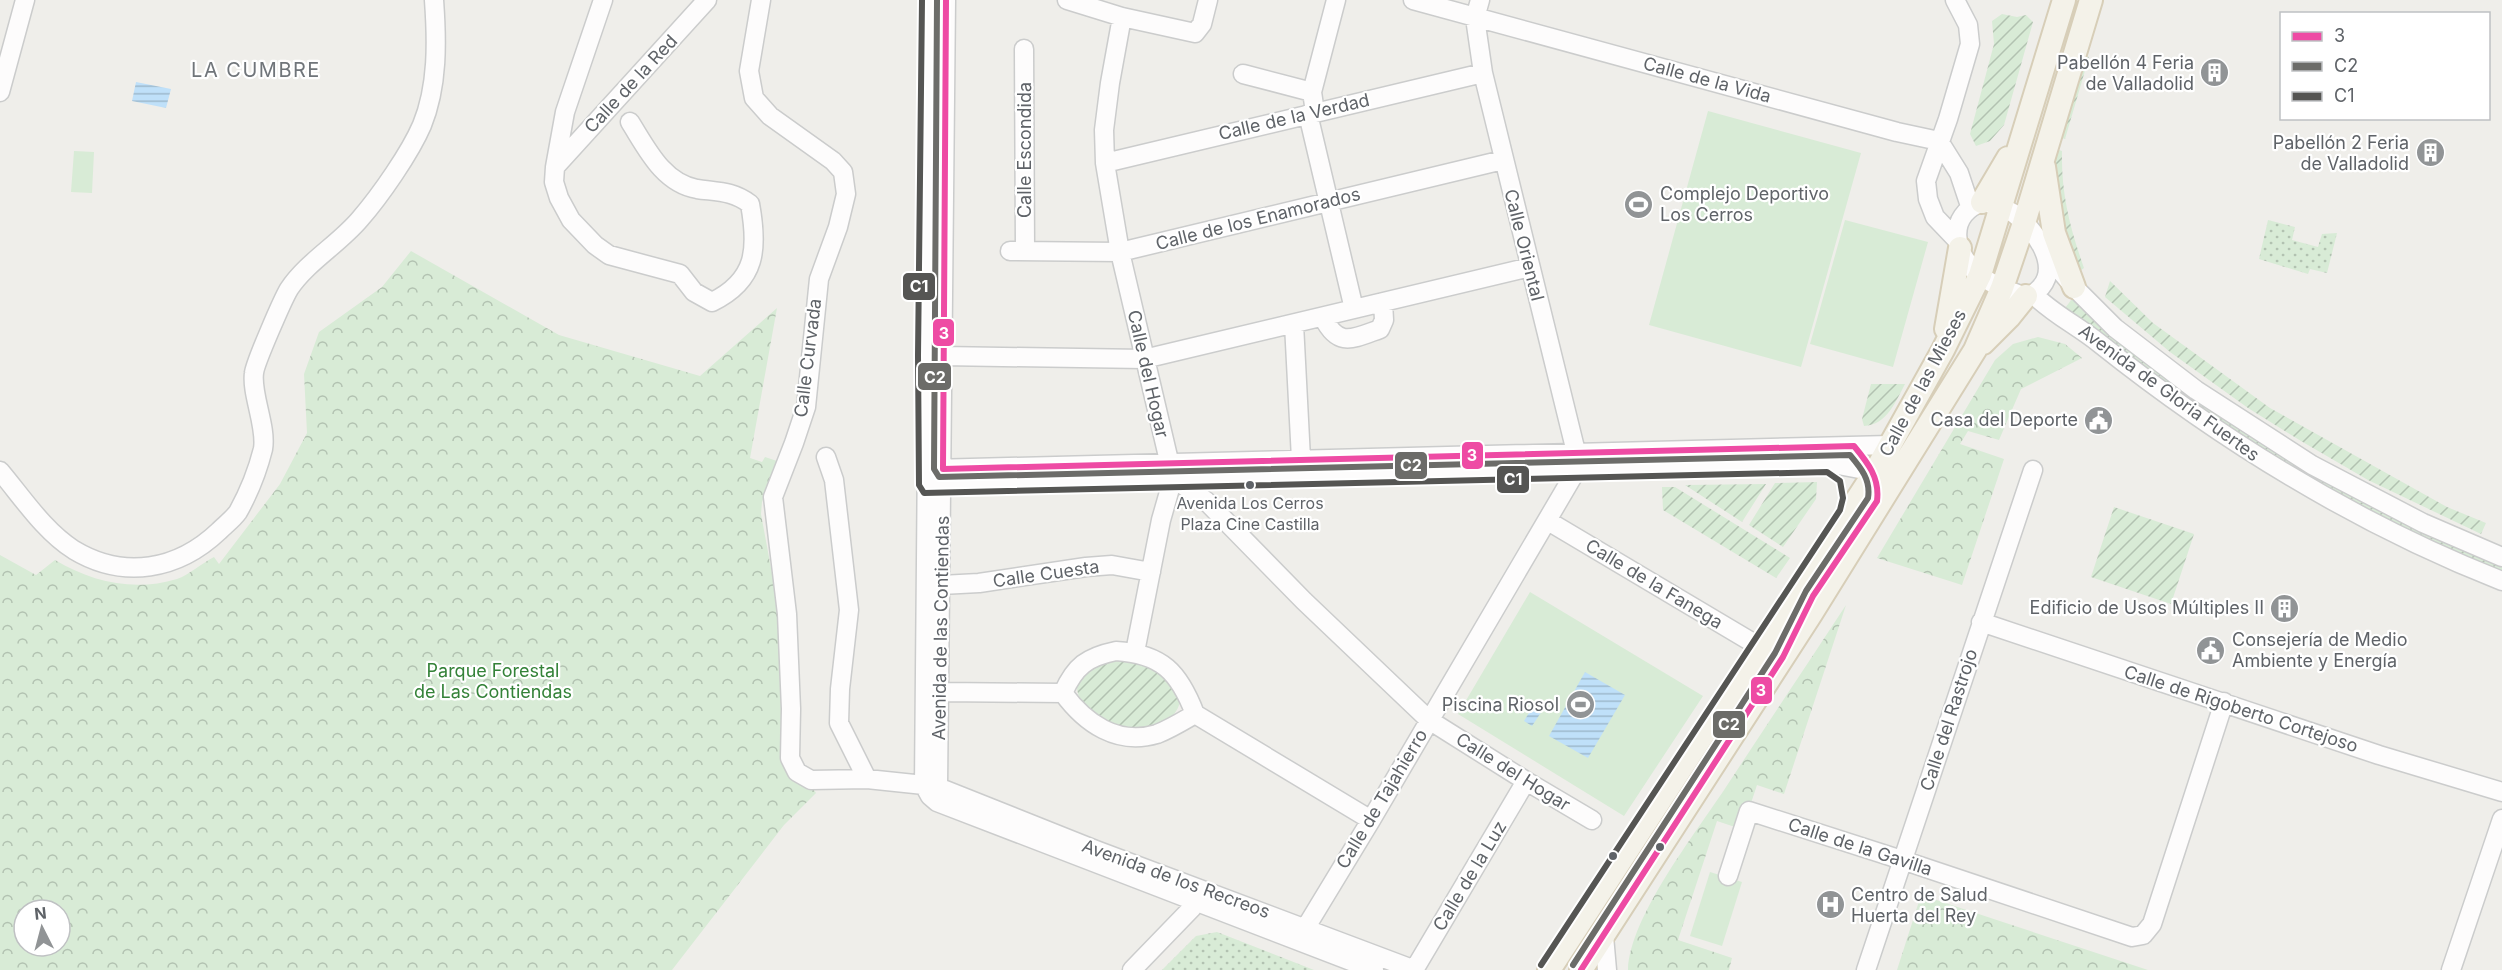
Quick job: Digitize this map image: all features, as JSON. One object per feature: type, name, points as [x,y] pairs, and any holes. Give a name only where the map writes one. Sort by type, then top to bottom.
[{"type":"main road","name":"Calle de las Mieses","points":[[1549,970],[1875,472],[1943,350],[1980,275],[1985,205],[2021,140],[2064,0]]},
{"type":"main road","name":"Calle de las Mieses","points":[[1581,970],[1783,657],[1976,350],[2002,288],[2024,223],[2091,0]]},
{"type":"main road","points":[[2043,161],[2054,233],[2074,287]]},
{"type":"main road","points":[[1943,350],[1958,243]]},
{"type":"main road","points":[[1976,350],[2030,295]]},
{"type":"main road","points":[[1783,657],[1790,638],[1825,578],[1877,501],[1879,490],[1875,472],[1905,463]]},
{"type":"main road","points":[[1562,970],[1686,778],[1690,755]]},
{"type":"street","points":[[0,92],[25,0]]},
{"type":"street","points":[[0,471],[49,528],[74,549],[102,562],[134,567],[165,565],[194,552],[237,514],[252,482],[263,447],[254,373],[289,290],[304,272],[360,220],[398,166],[422,125],[431,88],[437,43],[434,0]]},
{"type":"street","points":[[603,0],[565,112],[555,167],[554,182],[559,198],[571,220],[595,245],[609,255],[680,273],[694,292],[712,302],[731,292],[753,261],[755,232],[750,204],[738,195],[694,188],[671,176],[655,164],[630,122]]},
{"type":"street","name":"Calle de la Red","points":[[555,167],[706,0]]},
{"type":"street","name":"Calle Curvada","points":[[761,0],[749,71],[753,98],[770,116],[833,161],[843,172],[846,194],[838,227],[819,279],[806,407],[772,497],[787,614],[791,709],[790,758],[797,772],[811,780],[867,779],[931,786]]},
{"type":"street","name":"Avenida de las Contiendas","points":[[931,0],[927,357],[941,585],[940,692],[931,786]]},
{"type":"street","name":"Avenida de las Contiendas","points":[[931,786],[935,477],[942,356],[946,0]]},
{"type":"street","points":[[1067,0],[1122,17],[1196,33],[1202,24],[1208,0]]},
{"type":"street","points":[[1336,0],[1312,92],[1311,113],[1328,202],[1354,309]]},
{"type":"street","name":"Calle de la Vida","points":[[1413,0],[1478,9],[1874,126],[1939,141]]},
{"type":"street","points":[[1955,0],[1968,25],[1970,44],[1926,181],[1928,200],[1935,217],[1958,243],[1964,258],[1980,275],[2002,288],[2030,295],[2043,285],[2047,255]]},
{"type":"street","name":"Calle Oriental","points":[[1478,9],[1483,73],[1576,452],[1576,471]]},
{"type":"street","name":"Calle del Hogar","points":[[1122,17],[1104,130],[1105,163],[1120,252],[1170,486],[1206,501],[1304,601],[1429,720],[1592,820]]},
{"type":"street","name":"Calle Escondida","points":[[1018,251],[1024,49]]},
{"type":"street","name":"Calle de la Verdad","points":[[1105,163],[1483,73]]},
{"type":"street","points":[[1243,74],[1312,92]]},
{"type":"street","points":[[565,112],[573,128],[589,128]]},
{"type":"street","points":[[1948,118],[1954,166]]},
{"type":"street","points":[[1939,141],[1965,186],[1985,205],[1958,222],[1958,243]]},
{"type":"street","name":"Calle de los Enamorados","points":[[1018,251],[1120,252],[1503,160]]},
{"type":"street","name":"Avenida de Gloria Fuertes","points":[[1985,205],[2024,223],[2074,287],[2115,328],[2178,376],[2282,447],[2423,524],[2502,557]]},
{"type":"street","points":[[942,356],[1144,359],[1530,267]]},
{"type":"street","name":"Avenida de Gloria Fuertes","points":[[2030,295],[2084,330],[2200,419],[2307,488],[2440,557],[2502,581]]},
{"type":"street","points":[[1323,317],[1330,333],[1342,339],[1360,336],[1380,329],[1384,320],[1383,302]]},
{"type":"street","points":[[1294,324],[1301,459]]},
{"type":"street","points":[[1148,479],[1159,489],[1301,459],[1890,445]]},
{"type":"street","points":[[1854,446],[1875,472]]},
{"type":"street","points":[[826,457],[834,480],[849,610],[840,689],[839,723],[867,779]]},
{"type":"street","points":[[935,477],[1170,486],[1213,478],[1835,464],[1875,472]]},
{"type":"street","points":[[1835,464],[1848,476],[1853,486],[1854,504]]},
{"type":"street","name":"Calle del Rastrojo","points":[[1866,970],[2033,470]]},
{"type":"street","name":"Calle de Tajahierro","points":[[1301,934],[1371,820],[1576,471]]},
{"type":"street","points":[[935,477],[1148,479],[1170,486]]},
{"type":"street","points":[[1206,501],[1208,487],[1213,478]]},
{"type":"street","points":[[1135,652],[1170,486]]},
{"type":"street","name":"Calle de la Fanega","points":[[1548,521],[1760,647]]},
{"type":"street","name":"Calle Cuesta","points":[[941,585],[979,583],[1112,565],[1151,572]]},
{"type":"street","name":"Calle de Rigoberto Cortejoso","points":[[1981,622],[2390,758],[2502,792]]},
{"type":"street","points":[[1063,693],[1071,675],[1090,658],[1116,651],[1135,652],[1159,661],[1180,680],[1195,714],[1371,820]]},
{"type":"street","points":[[940,692],[1063,693],[1087,721],[1103,731],[1137,737],[1156,734],[1195,714]]},
{"type":"street","name":"Calle de la Gavilla","points":[[1728,876],[1749,811],[2132,938],[2143,935],[2152,924],[2224,702]]},
{"type":"street","name":"Calle de la Luz","points":[[1414,970],[1526,781]]},
{"type":"street","name":"Avenida de los Recreos","points":[[931,786],[930,795],[937,802],[1301,934],[1414,970]]},
{"type":"street","points":[[2451,970],[2502,819]]},
{"type":"street","points":[[1132,970],[1200,896]]},
{"type":"street","name":"Avenida de los Recreos","points":[[1301,934],[1374,970]]},
{"type":"street","points":[[1604,936],[1607,970]]},
{"type":"green space","points":[[2002,14],[2017,17],[2026,15],[2033,22],[2004,125],[1990,141],[1976,146],[1970,134],[1994,44],[1992,21]]},
{"type":"green space","points":[[2081,55],[2089,57],[2065,139],[2058,137]]},
{"type":"green space","points":[[1708,111],[1861,153],[1801,367],[1649,325]]},
{"type":"green space","points":[[2056,149],[2062,151],[2067,211],[2084,268],[2077,273],[2069,257],[2053,162]]},
{"type":"green space","points":[[74,151],[94,152],[92,193],[71,192]]},
{"type":"green space","points":[[1845,220],[1928,242],[1893,367],[1810,344]]},
{"type":"green space","points":[[2268,220],[2295,227],[2292,240],[2318,247],[2322,234],[2337,233],[2327,273],[2310,269],[2308,274],[2259,259]]},
{"type":"green space","name":"Parque Forestal de Las Contiendas","points":[[411,251],[559,335],[700,376],[777,308],[750,458],[762,462],[765,457],[777,461],[762,502],[761,514],[776,595],[786,770],[793,780],[803,786],[812,787],[816,793],[784,825],[672,970],[0,970],[0,555],[36,575],[55,560],[84,574],[129,585],[161,583],[177,579],[214,557],[219,564],[280,484],[307,433],[304,374],[319,332],[382,287]]},
{"type":"green space","points":[[2110,281],[2153,323],[2270,408],[2447,507],[2486,523],[2481,534],[2368,480],[2248,408],[2170,352],[2105,297]]},
{"type":"green space","points":[[2072,299],[2097,323],[2158,371],[2502,565],[2502,573],[2411,534],[2313,482],[2164,384],[2065,308]]},
{"type":"green space","points":[[2038,337],[2065,344],[2082,358],[2021,389],[1999,440],[1968,431],[1960,444],[2004,459],[1962,585],[1877,558],[1995,360],[2013,344]]},
{"type":"green space","points":[[1871,384],[1905,384],[1885,417],[1872,425],[1864,426],[1862,419]]},
{"type":"green space","points":[[1817,482],[1816,499],[1783,547],[1749,525],[1775,483]]},
{"type":"green space","points":[[1766,484],[1742,522],[1685,485]]},
{"type":"green space","points":[[1662,487],[1675,487],[1790,558],[1776,578],[1663,510]]},
{"type":"green space","points":[[2114,507],[2194,534],[2171,604],[2091,577]]},
{"type":"green space","name":"Piscina Riosol","points":[[1530,592],[1703,696],[1624,816],[1458,714]]},
{"type":"green space","points":[[1846,605],[1784,794],[1757,785],[1751,803],[1735,827],[1717,821],[1678,940],[1732,958],[1729,970],[1628,970],[1640,925],[1666,876]]},
{"type":"green space","points":[[1109,659],[1133,659],[1171,678],[1180,702],[1172,717],[1157,725],[1139,728],[1120,726],[1101,720],[1087,709],[1078,694],[1078,677]]},
{"type":"green space","points":[[1710,872],[1742,882],[1722,946],[1690,936]]},
{"type":"green space","points":[[1921,895],[2148,970],[1897,970]]},
{"type":"green space","points":[[1217,932],[1314,970],[1162,970],[1196,936]]},
{"type":"water","points":[[136,82],[171,89],[166,108],[132,101]]},
{"type":"water","points":[[1585,672],[1625,695],[1588,758],[1549,736]]},
{"type":"water","points":[[1535,703],[1544,708],[1532,726],[1524,721]]},
{"type":"transit line","name":"C1","points":[[922,0],[918,356],[919,485],[924,493],[1827,472],[1840,481],[1843,498],[1840,510],[1541,965]]},
{"type":"transit line","name":"C2","points":[[937,0],[934,469],[939,477],[1850,455],[1861,470],[1867,480],[1868,498],[1806,591],[1775,653],[1573,965]]},
{"type":"transit line","name":"3","points":[[946,0],[943,469],[1854,446],[1868,465],[1877,485],[1877,501],[1813,596],[1783,657],[1581,970]]},
{"type":"place","name":"Pabellón 4 Feria de Valladolid","points":[[2215,73]]},
{"type":"place","name":"Pabellón 2 Feria de Valladolid","points":[[2430,153]]},
{"type":"place","name":"Complejo Deportivo Los Cerros","points":[[1639,204]]},
{"type":"place","name":"Casa del Deporte","points":[[2099,420]]},
{"type":"place","name":"Avenida Los Cerros Plaza Cine Castilla","points":[[1250,485]]},
{"type":"place","name":"Edificio de Usos Múltiples II","points":[[2285,608]]},
{"type":"place","name":"Consejería de Medio Ambiente y Energía","points":[[2211,650]]},
{"type":"place","name":"Piscina Riosol","points":[[1580,705]]},
{"type":"place","name":"Centro de Salud Huerta del Rey","points":[[1830,905]]},
{"type":"district","name":"LA CUMBRE","points":[[256,70]]}]
